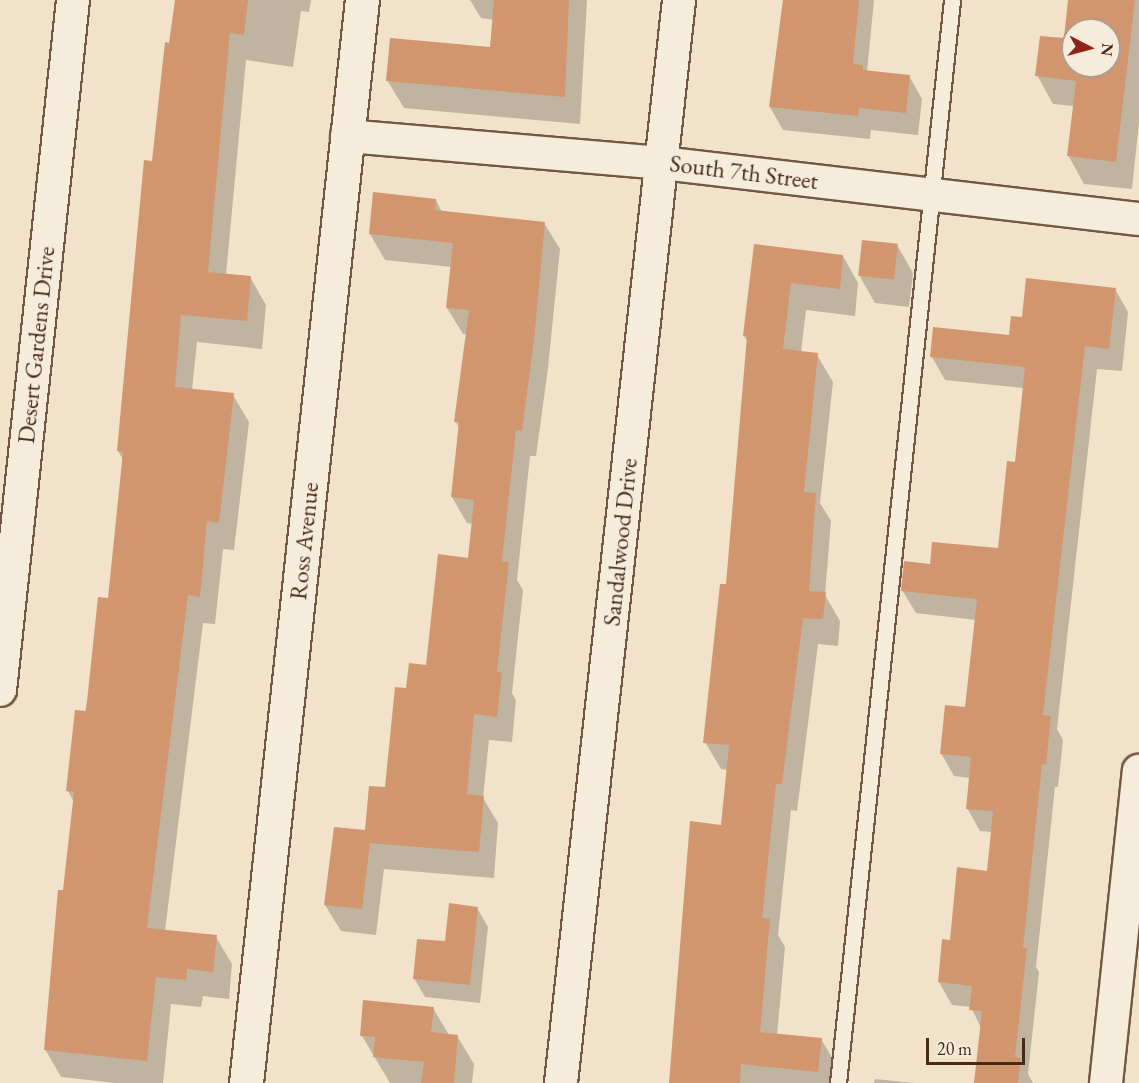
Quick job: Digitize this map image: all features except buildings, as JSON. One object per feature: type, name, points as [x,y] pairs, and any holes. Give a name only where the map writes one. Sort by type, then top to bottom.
[{"type":"street","name":"Desert Gardens Drive","points":[[0,690],[72,0]]},
{"type":"street","name":"Ross Avenue","points":[[246,1083],[362,0]]},
{"type":"street","name":"Sandalwood Drive","points":[[561,1083],[680,0]]},
{"type":"street","name":"South 7th Street","points":[[347,136],[662,163],[1139,219]]},
{"type":"street","points":[[1106,1083],[1139,771]]},
{"type":"lane","points":[[838,1083],[952,0]]}]
